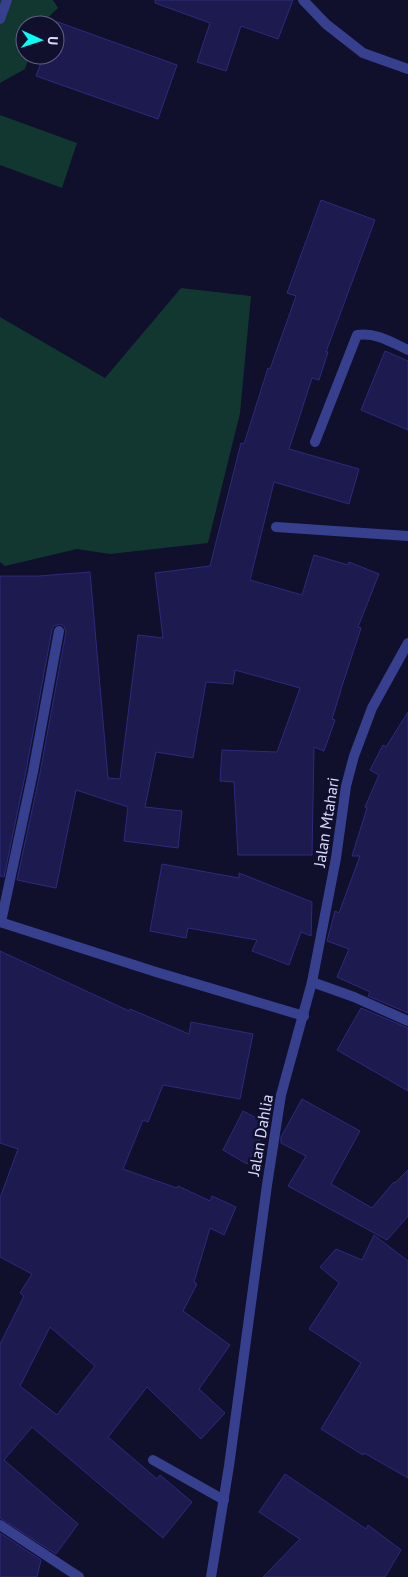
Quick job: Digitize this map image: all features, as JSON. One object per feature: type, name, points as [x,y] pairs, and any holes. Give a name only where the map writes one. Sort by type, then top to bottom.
[{"type":"street","points":[[0,19],[7,0]]},
{"type":"street","points":[[303,0],[326,24],[363,53],[408,69]]},
{"type":"street","points":[[315,442],[357,335],[378,336],[408,350]]},
{"type":"street","points":[[276,527],[408,536]]},
{"type":"street","points":[[59,631],[32,772],[0,922],[156,972],[304,1016]]},
{"type":"street","name":"Jalan Mtahari","points":[[304,1016],[336,858],[346,786],[354,756],[372,708],[408,643]]},
{"type":"street","points":[[312,982],[354,997],[408,1021]]},
{"type":"street","name":"Jalan Dahlia","points":[[211,1577],[224,1500],[275,1131],[281,1095],[304,1016]]},
{"type":"street","points":[[153,1460],[224,1500]]},
{"type":"street","points":[[0,1525],[79,1577]]},
{"type":"green space","points":[[0,0],[53,0],[58,8],[51,15],[15,15],[15,65],[26,65],[25,69],[0,83]]},
{"type":"green space","points":[[0,115],[77,143],[62,188],[0,165]]},
{"type":"green space","points":[[181,288],[251,296],[240,413],[208,543],[110,554],[77,549],[5,566],[0,562],[0,317],[105,378]]},
{"type":"building","points":[[155,0],[293,0],[278,39],[241,26],[226,71],[197,62],[210,23],[155,3]]},
{"type":"building","points":[[65,25],[177,65],[158,119],[36,76],[40,65],[65,65]]},
{"type":"building","points":[[321,200],[375,220],[326,352],[328,352],[319,380],[312,378],[289,449],[359,469],[349,504],[274,482],[250,580],[302,595],[314,555],[348,565],[349,562],[379,574],[358,627],[361,628],[332,719],[335,720],[324,751],[314,747],[312,855],[238,855],[234,782],[220,781],[222,750],[277,752],[300,688],[235,670],[233,684],[206,682],[193,758],[156,752],[145,807],[182,811],[178,848],[124,841],[128,807],[76,790],[56,888],[17,880],[40,773],[66,632],[64,626],[60,624],[54,626],[52,630],[4,877],[0,876],[0,576],[39,576],[90,572],[108,778],[120,779],[138,635],[163,638],[155,573],[210,566],[241,443],[244,444],[268,368],[270,369],[296,296],[287,293]]},
{"type":"building","points":[[385,351],[408,361],[408,430],[361,410]]},
{"type":"building","points":[[408,712],[408,1013],[368,996],[370,992],[337,977],[349,949],[327,941],[335,911],[339,913],[360,856],[352,856],[367,808],[365,807],[379,775],[370,770],[383,745],[386,747]]},
{"type":"building","points":[[162,864],[239,878],[239,873],[312,902],[311,936],[301,932],[289,965],[252,951],[257,940],[188,928],[186,938],[150,931]]},
{"type":"building","points":[[0,951],[129,1011],[130,1009],[189,1034],[191,1022],[253,1034],[240,1099],[163,1085],[148,1122],[143,1120],[123,1169],[177,1188],[178,1186],[210,1201],[212,1196],[236,1207],[224,1235],[210,1228],[194,1282],[197,1284],[183,1311],[230,1345],[199,1389],[225,1413],[201,1439],[147,1387],[108,1437],[157,1479],[160,1475],[192,1502],[163,1538],[32,1427],[4,1460],[78,1524],[56,1554],[0,1518],[0,1344],[24,1296],[20,1293],[32,1274],[0,1257],[0,1198],[18,1149],[0,1143]],"holes":[[[50,1327],[95,1366],[57,1415],[20,1386]]]},
{"type":"building","points":[[361,1008],[408,1028],[408,1091],[337,1050]]},
{"type":"building","points":[[302,1099],[360,1131],[331,1184],[372,1208],[394,1182],[408,1170],[408,1216],[387,1240],[288,1186],[306,1156],[281,1143],[281,1137]]},
{"type":"building","points":[[243,1111],[268,1124],[247,1164],[223,1150]]},
{"type":"building","points":[[374,1235],[408,1261],[408,1478],[364,1453],[363,1455],[321,1429],[361,1363],[309,1329],[339,1283],[320,1267],[336,1249],[362,1260]]},
{"type":"building","points":[[285,1474],[366,1529],[368,1525],[401,1550],[385,1577],[263,1577],[300,1539],[259,1512]]},
{"type":"building","points":[[0,1533],[41,1560],[37,1577],[0,1577]]}]
